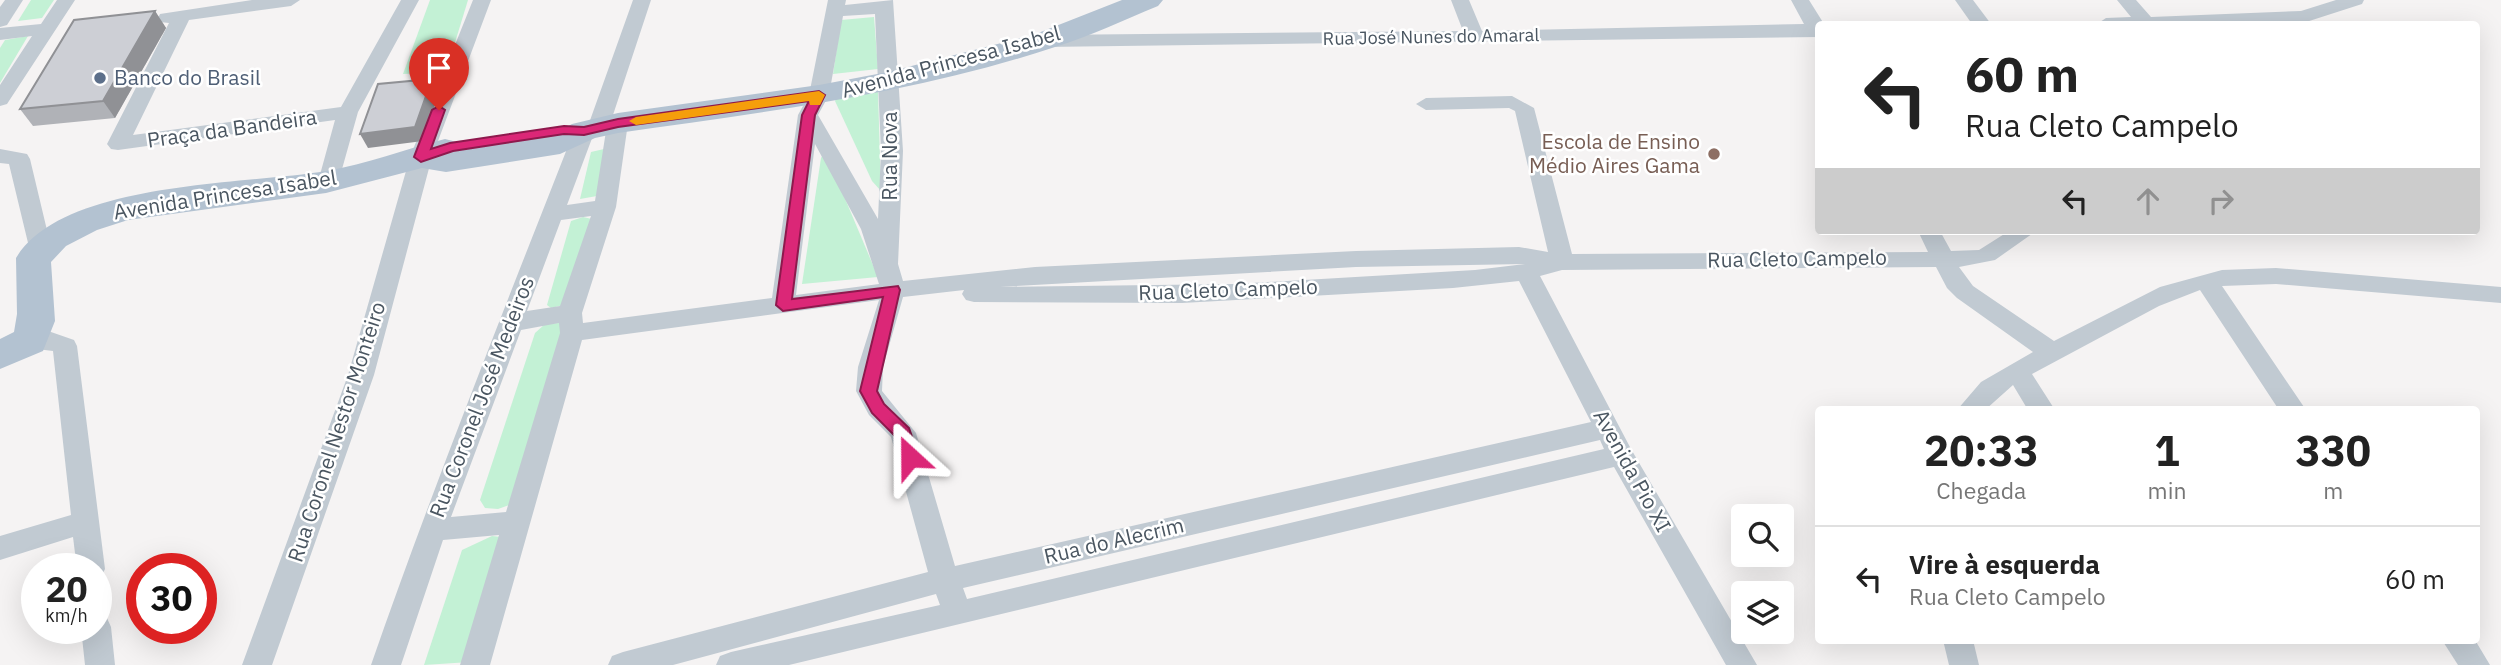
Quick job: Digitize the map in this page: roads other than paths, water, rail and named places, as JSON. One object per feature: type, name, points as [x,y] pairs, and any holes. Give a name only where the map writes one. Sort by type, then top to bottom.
[{"type":"main road","name":"Avenida Princesa Isabel","points":[[40,247],[68,227],[99,215],[148,205],[328,182],[421,157],[446,162],[560,144],[600,128],[814,105],[890,81],[1044,41],[1148,0]]},
{"type":"main road","points":[[15,348],[36,323],[32,261],[40,247]]},
{"type":"street","points":[[0,21],[14,0]]},
{"type":"street","points":[[0,100],[66,0]]},
{"type":"street","points":[[142,21],[290,0]]},
{"type":"street","points":[[328,182],[352,105],[410,0]]},
{"type":"street","name":"Rua Coronel Nestor Monteiro","points":[[257,665],[361,375],[421,157],[482,0]]},
{"type":"street","points":[[475,665],[605,207],[600,128],[642,0]]},
{"type":"street","points":[[1460,0],[1475,37]]},
{"type":"street","points":[[1800,0],[1815,24]]},
{"type":"street","points":[[1964,0],[1979,21]]},
{"type":"street","points":[[2126,0],[2145,21]]},
{"type":"street","points":[[2279,0],[2303,17]]},
{"type":"street","points":[[2199,21],[2303,17],[2355,0]]},
{"type":"street","points":[[783,305],[814,105],[836,6],[884,4]]},
{"type":"street","name":"Rua Nova","points":[[884,4],[892,151],[890,280],[869,391],[878,408],[903,433],[945,580]]},
{"type":"street","name":"Praça da Bandeira","points":[[182,16],[118,142],[122,144],[352,105],[382,95]]},
{"type":"street","points":[[0,34],[48,29]]},
{"type":"street","name":"Rua José Nunes do Amaral","points":[[1044,41],[1475,37],[1815,29]]},
{"type":"street","points":[[421,90],[447,87]]},
{"type":"street","points":[[1426,104],[1512,102],[1524,108],[1562,262]]},
{"type":"street","name":"Rua Nova","points":[[814,105],[856,193],[890,280]]},
{"type":"street","name":"Rua Coronel José Medeiros","points":[[386,665],[432,530],[551,214],[600,128]]},
{"type":"street","points":[[0,156],[19,159],[40,247]]},
{"type":"street","points":[[551,214],[605,207]]},
{"type":"street","points":[[1931,235],[1955,282],[1965,292],[2053,353]]},
{"type":"street","name":"Rua Cleto Campelo","points":[[509,323],[571,323],[783,305],[890,280],[1202,269],[1356,259],[1519,255],[1562,262],[1973,259],[1987,255],[2019,235]]},
{"type":"street","name":"Rua Cleto Campelo","points":[[890,280],[1050,296],[1334,287],[1527,274],[1562,262]]},
{"type":"street","name":"Avenida Pio XI","points":[[1527,274],[1621,455],[1742,665]]},
{"type":"street","points":[[1973,406],[2017,370],[2166,293],[2206,281],[2247,277],[2298,278],[2449,293],[2501,295]]},
{"type":"street","points":[[2206,281],[2290,406]]},
{"type":"street","points":[[15,348],[51,341],[65,346],[89,553]]},
{"type":"street","points":[[2017,370],[2040,406]]},
{"type":"street","name":"Rua do Alecrim","points":[[623,665],[945,580],[1607,428]]},
{"type":"street","name":"Rua do Alecrim","points":[[731,665],[958,614],[1621,455]]},
{"type":"street","points":[[1335,489],[1352,520]]},
{"type":"street","points":[[0,548],[86,522]]},
{"type":"street","points":[[432,530],[517,522]]},
{"type":"street","points":[[945,580],[958,614]]},
{"type":"street","points":[[98,644],[100,665]]},
{"type":"street","points":[[1959,644],[1964,665]]},
{"type":"street","points":[[2460,644],[2475,665]]},
{"type":"place","name":"Banco do Brasil","points":[[100,78]]},
{"type":"place","name":"Escola de Ensino Médio Aires Gama","points":[[1714,154]]}]
